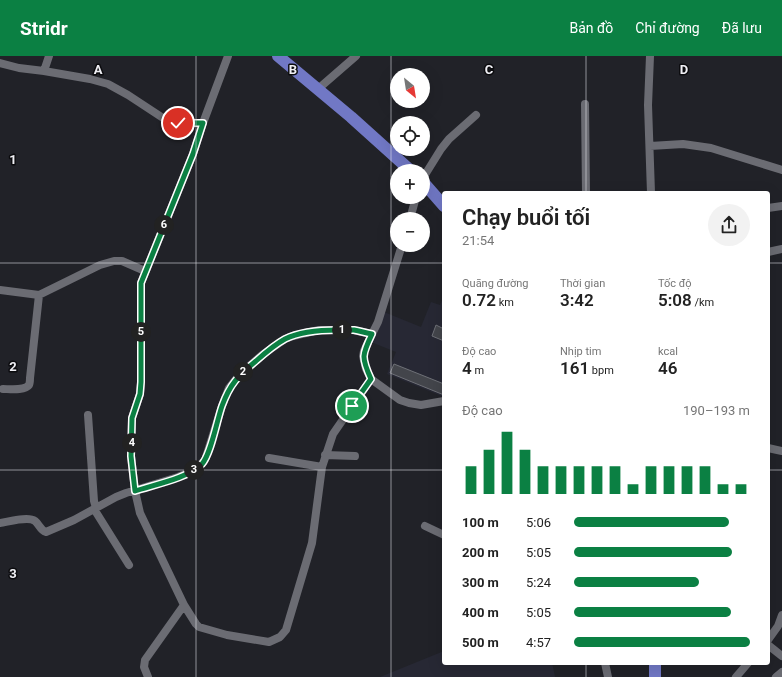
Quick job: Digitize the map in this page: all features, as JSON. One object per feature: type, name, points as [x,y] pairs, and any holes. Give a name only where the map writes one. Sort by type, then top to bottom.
[{"type":"highway","points":[[278,56],[351,117],[403,164]]},
{"type":"highway","points":[[430,190],[442,204]]},
{"type":"highway","points":[[655,665],[655,677]]},
{"type":"street","points":[[44,71],[49,56]]},
{"type":"street","points":[[228,56],[193,154],[141,283],[141,382],[140,394],[132,418],[131,456],[135,491],[140,512],[184,604],[199,627],[227,635],[269,642],[280,637],[286,630],[312,543],[322,467],[325,455],[333,434],[371,379]]},
{"type":"street","points":[[318,89],[356,56]]},
{"type":"street","points":[[650,56],[648,105],[651,191]]},
{"type":"street","points":[[0,63],[20,68],[90,79],[108,84],[170,121],[178,123],[203,123]]},
{"type":"street","points":[[585,104],[586,191]]},
{"type":"street","points":[[430,166],[440,149],[449,139],[476,115]]},
{"type":"street","points":[[650,146],[683,144],[711,148],[782,170]]},
{"type":"street","points":[[770,208],[782,206]]},
{"type":"street","points":[[770,252],[782,249]]},
{"type":"street","points":[[400,252],[378,322],[364,351],[363,356],[366,369],[371,379],[400,400],[409,404],[421,405],[442,401]]},
{"type":"street","points":[[0,290],[39,295],[109,262],[122,261],[145,271]]},
{"type":"street","points":[[3,388],[22,389],[28,385],[39,295]]},
{"type":"street","points":[[0,523],[24,519],[32,520],[36,521],[43,531],[46,532],[74,520],[116,497],[164,482],[195,470],[205,460],[229,388],[246,369],[275,345],[284,339],[319,330],[353,330],[372,334]]},
{"type":"street","points":[[88,415],[95,508],[130,565]]},
{"type":"street","points":[[770,449],[782,452]]},
{"type":"street","points":[[325,455],[356,456]]},
{"type":"street","points":[[269,458],[322,467]]},
{"type":"street","points":[[425,526],[442,534]]},
{"type":"street","points":[[148,677],[144,666],[145,660],[184,604]]},
{"type":"street","points":[[770,637],[778,626],[782,615]]},
{"type":"street","points":[[770,647],[782,656]]},
{"type":"street","points":[[605,665],[608,677]]},
{"type":"street","points":[[736,677],[746,665]]},
{"type":"street","points":[[776,677],[782,672]]},
{"type":"shaded area","points":[[442,300],[442,396],[387,374],[396,352],[371,342],[384,312],[421,327],[431,302],[440,305]]},
{"type":"shaded area","points":[[442,652],[442,665],[552,665],[555,677],[380,677]]},
{"type":"building","points":[[436,325],[442,328],[442,340],[432,336]]},
{"type":"building","points":[[394,364],[442,383],[442,394],[390,373]]},
{"type":"route","points":[[178,123],[203,123],[193,154],[141,283],[141,382],[140,394],[132,418],[131,456],[135,491],[178,477],[195,470],[202,464],[205,460],[229,388],[246,369],[284,339],[319,330],[353,330],[372,334],[363,356],[366,369],[371,379],[352,406]]}]
